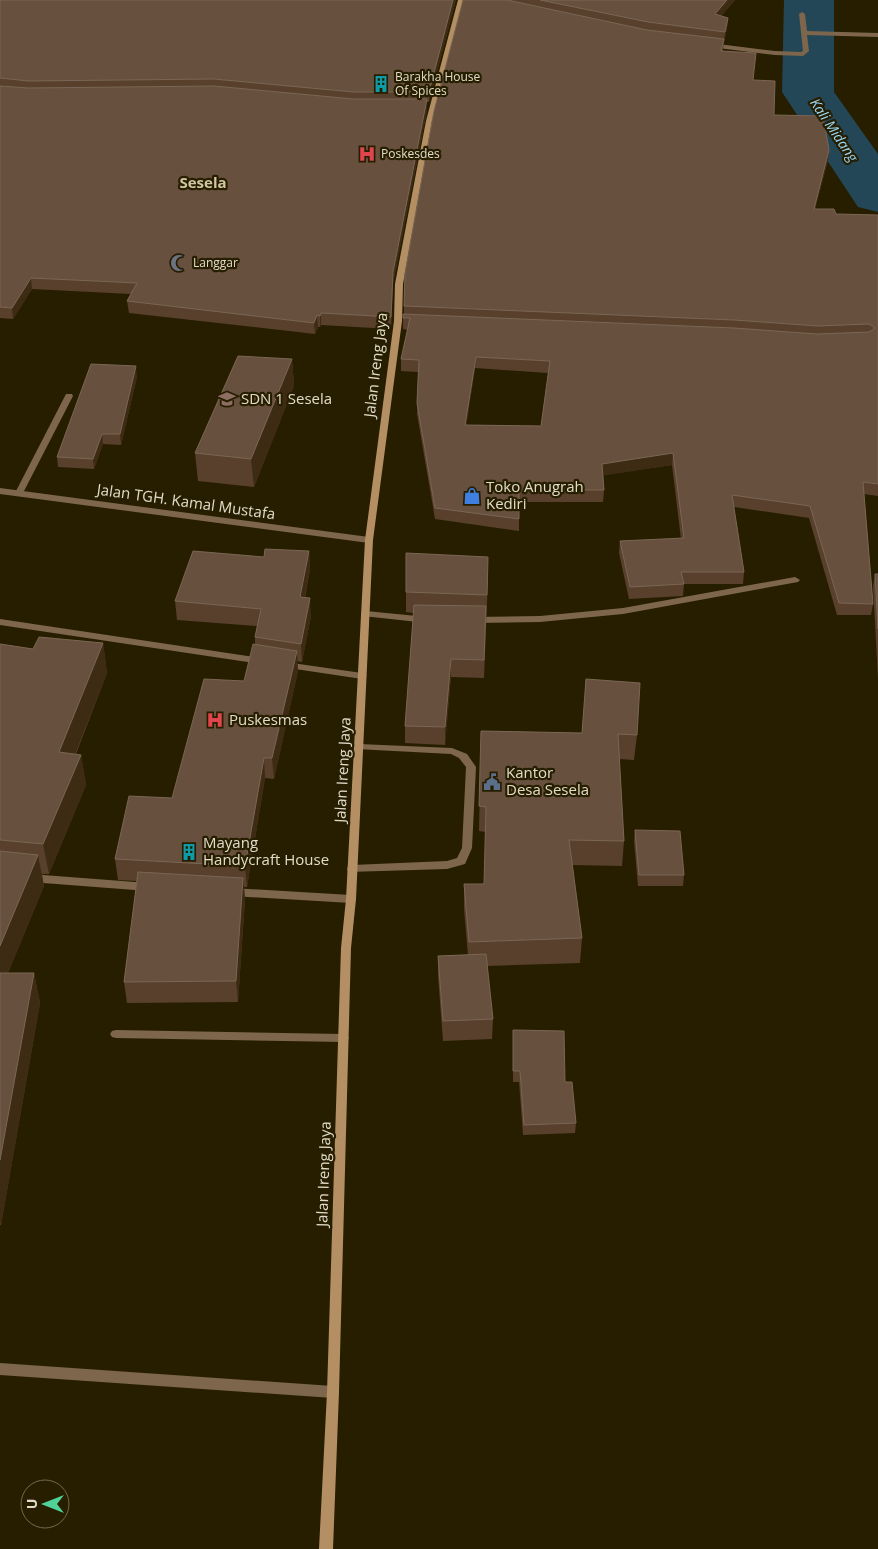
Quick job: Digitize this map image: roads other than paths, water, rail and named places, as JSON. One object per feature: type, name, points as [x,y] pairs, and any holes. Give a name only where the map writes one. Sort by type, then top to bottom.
[{"type":"street","name":"Jalan Ireng Jaya","points":[[326,1549],[333,1392],[346,948],[351,898],[369,540],[403,322],[399,284],[428,106],[461,0]]},
{"type":"street","points":[[706,44],[775,53],[803,54],[806,51],[806,32],[802,14]]},
{"type":"street","points":[[806,32],[877,35]]},
{"type":"street","points":[[19,494],[69,396]]},
{"type":"street","name":"Jalan TGH. Kamal Mustafa","points":[[0,491],[369,540]]},
{"type":"street","points":[[465,620],[540,619],[623,611],[795,580]]},
{"type":"street","points":[[366,614],[418,620],[436,620]]},
{"type":"street","points":[[0,622],[362,676]]},
{"type":"street","points":[[352,869],[447,865],[461,861],[467,848],[470,767],[463,756],[452,751],[359,747]]},
{"type":"street","points":[[19,877],[74,883],[163,888]]},
{"type":"street","points":[[222,891],[351,898]]},
{"type":"street","points":[[116,1034],[343,1038]]},
{"type":"street","points":[[0,1370],[333,1392]]},
{"type":"waterway","name":"Kali Midang","points":[[809,0],[808,92],[878,195]]},
{"type":"place","name":"Barakha House Of Spices","points":[[381,84]]},
{"type":"place","name":"Poskesdes","points":[[367,154]]},
{"type":"place","name":"Langgar","points":[[179,263]]},
{"type":"place","name":"SDN 1 Sesela","points":[[227,399]]},
{"type":"place","name":"Toko Anugrah Kediri","points":[[472,496]]},
{"type":"place","name":"Puskesmas","points":[[215,720]]},
{"type":"place","name":"Kantor Desa Sesela","points":[[492,782]]},
{"type":"place","name":"Mayang Handycraft House","points":[[189,852]]},
{"type":"district","name":"Sesela","points":[[203,183]]}]
